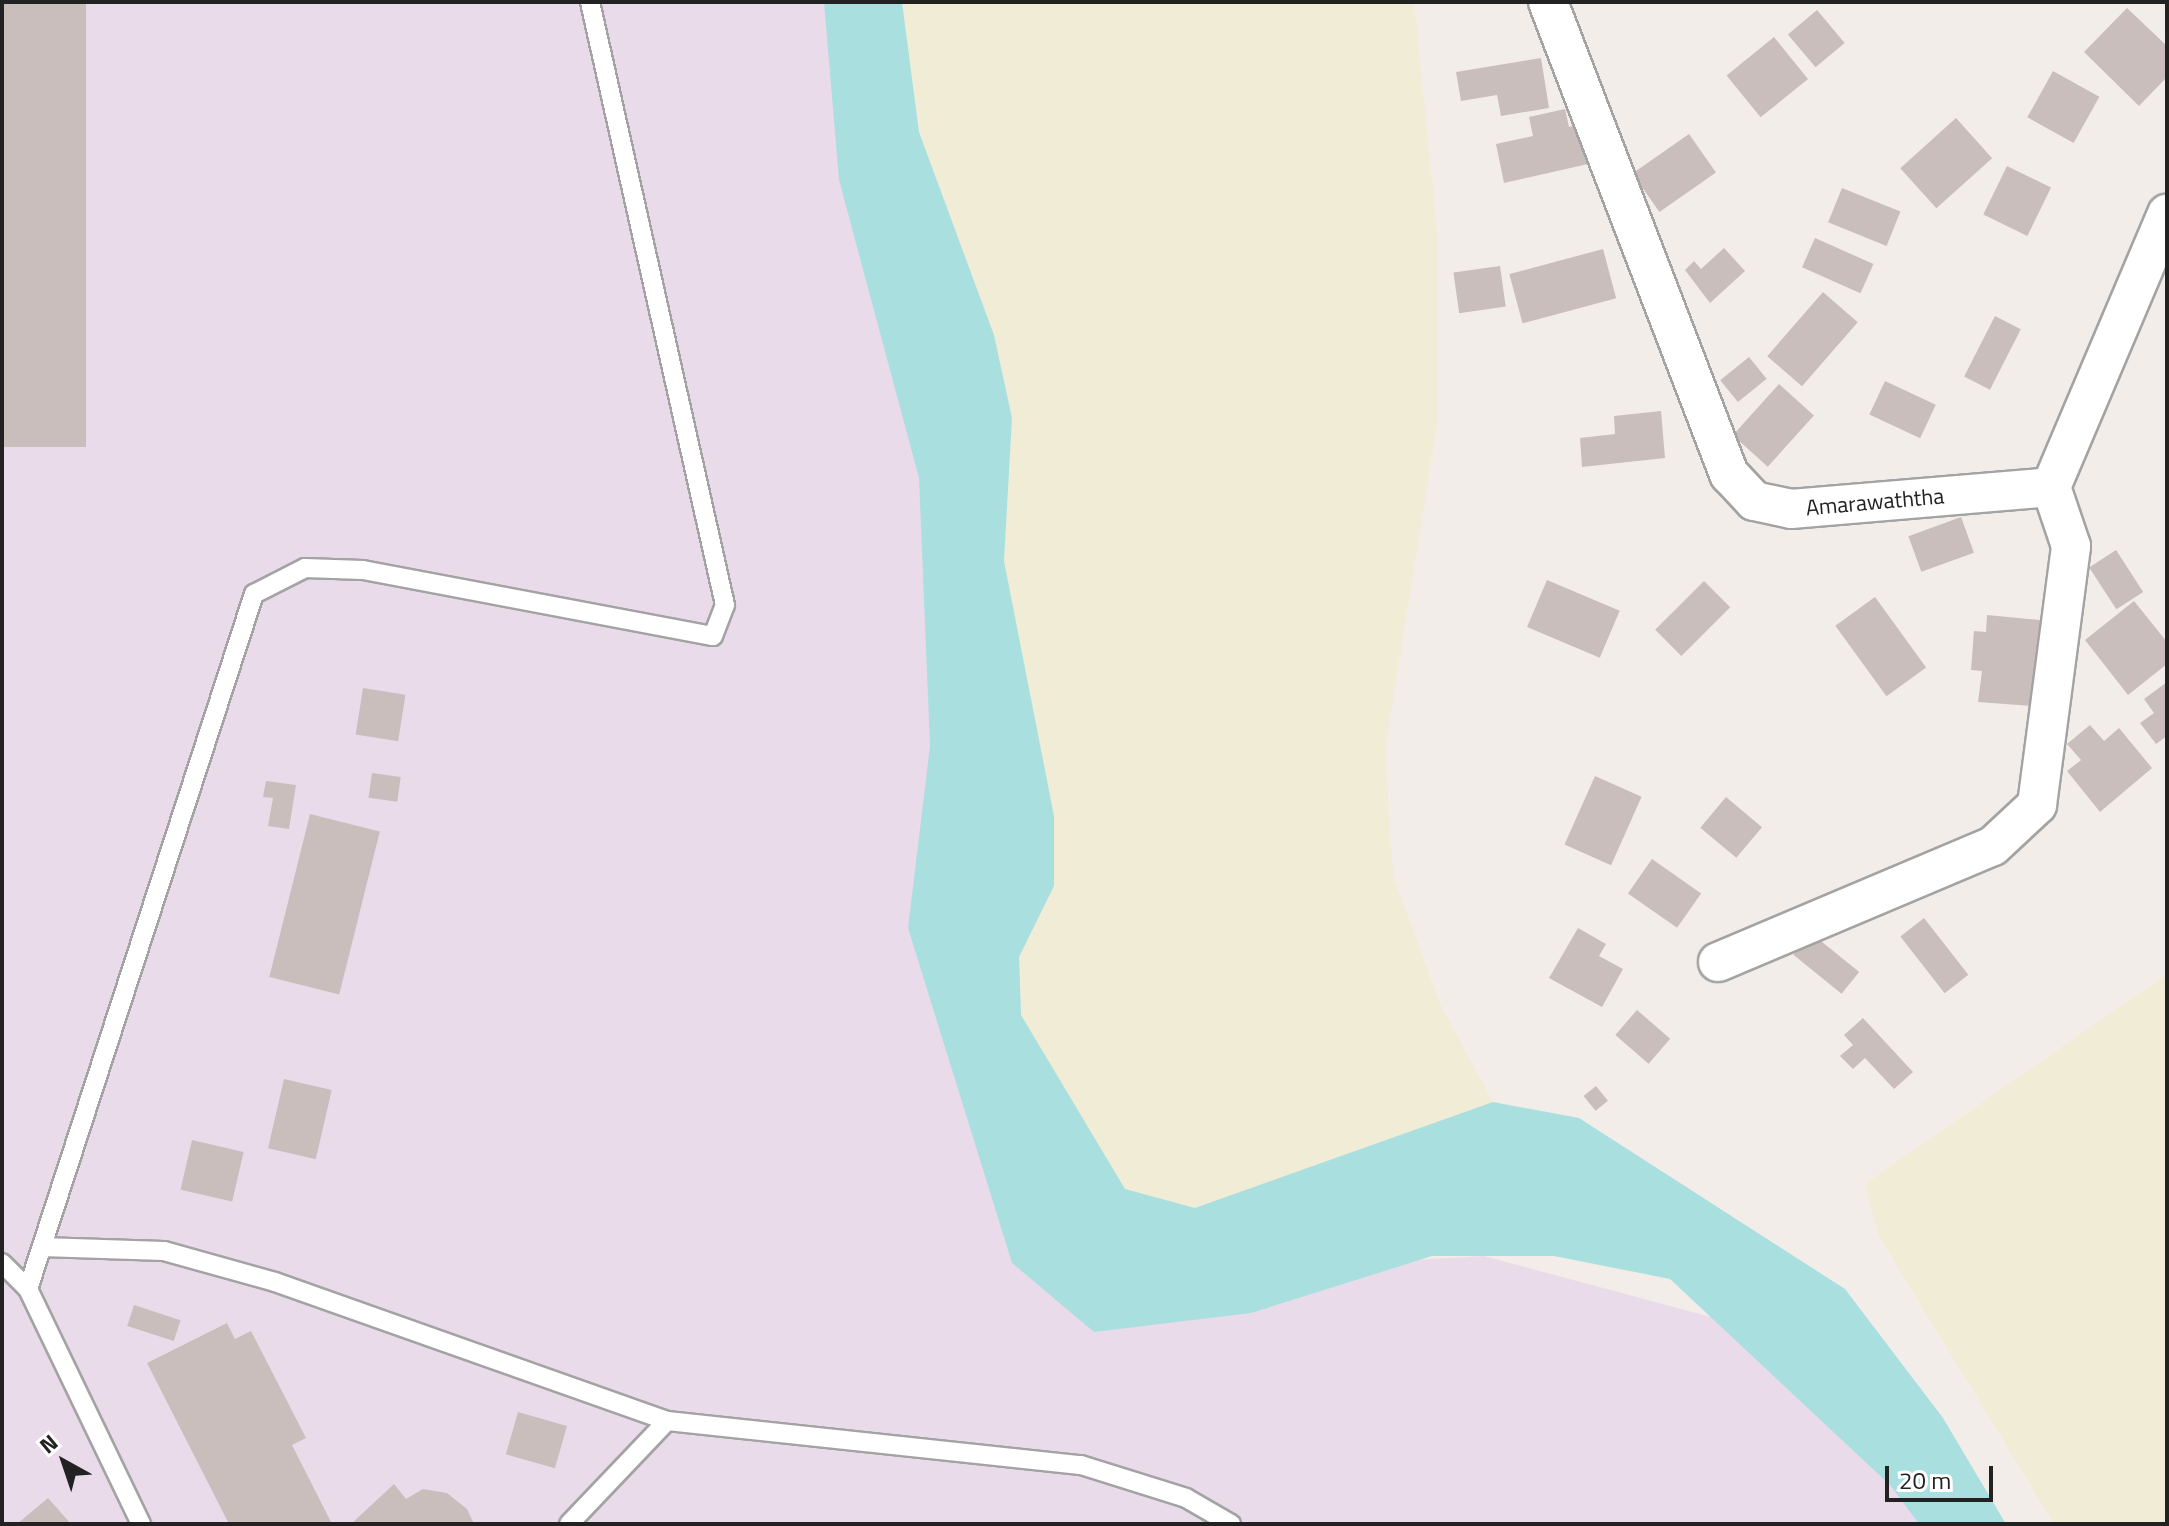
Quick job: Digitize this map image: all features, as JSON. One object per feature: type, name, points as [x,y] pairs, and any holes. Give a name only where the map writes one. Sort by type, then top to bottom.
[{"type":"street","name":"Amarawaththa","points":[[1548,2],[1729,474],[1754,501],[1791,509],[2051,487]]},
{"type":"street","points":[[1718,962],[1993,846],[2037,805],[2071,546],[2051,487],[2167,214]]},
{"type":"lane","points":[[28,1289],[254,594],[305,568],[363,570],[713,636],[725,605],[590,2]]},
{"type":"lane","points":[[42,1247],[164,1251],[275,1282],[667,1421],[1081,1465],[1186,1498],[1231,1524]]},
{"type":"lane","points":[[2,1263],[28,1289],[141,1524]]},
{"type":"lane","points":[[569,1524],[667,1421]]},
{"type":"shaded area","points":[[2,2],[866,2],[1083,1279],[1484,1256],[1804,1342],[1930,1524],[2,1524]]},
{"type":"shaded area","points":[[902,2],[1414,2],[1438,243],[1438,418],[1385,750],[1393,875],[1441,1006],[1493,1102],[1195,1208],[1125,1190],[1021,1016],[1019,957],[1054,886],[1004,561],[1012,418],[994,335],[919,132]]},
{"type":"shaded area","points":[[2167,974],[2167,1524],[2054,1524],[1879,1236],[1865,1184]]},
{"type":"water","points":[[824,2],[902,2],[919,132],[994,335],[1012,418],[1004,561],[1054,816],[1054,886],[1019,957],[1021,1015],[1125,1189],[1195,1208],[1493,1102],[1579,1118],[1845,1289],[1943,1418],[2006,1524],[1919,1524],[1890,1485],[1670,1279],[1554,1256],[1432,1256],[1251,1313],[1094,1332],[1012,1263],[908,928],[930,746],[919,478],[839,180]]},
{"type":"building","points":[[2,2],[86,2],[86,447],[2,447]]},
{"type":"building","points":[[2127,8],[2167,46],[2167,77],[2139,106],[2084,52]]},
{"type":"building","points":[[1817,10],[1845,43],[1816,67],[1788,34]]},
{"type":"building","points":[[1774,37],[1808,79],[1761,117],[1727,75]]},
{"type":"building","points":[[1541,58],[1549,108],[1501,116],[1497,95],[1461,101],[1456,72]]},
{"type":"building","points":[[2053,71],[2099,97],[2074,143],[2027,117]]},
{"type":"building","points":[[1565,109],[1569,127],[1580,124],[1588,164],[1504,183],[1496,144],[1533,136],[1529,117]]},
{"type":"building","points":[[1956,118],[1992,158],[1936,208],[1900,168]]},
{"type":"building","points":[[1689,134],[1716,173],[1659,212],[1632,174]]},
{"type":"building","points":[[2007,166],[2051,187],[2027,236],[1983,215]]},
{"type":"building","points":[[1842,188],[1900,212],[1887,246],[1828,222]]},
{"type":"building","points":[[1815,238],[1873,264],[1860,293],[1802,267]]},
{"type":"building","points":[[1724,248],[1745,271],[1710,303],[1685,270],[1694,261],[1701,269]]},
{"type":"building","points":[[1603,249],[1616,298],[1523,323],[1509,274]]},
{"type":"building","points":[[1500,266],[1506,307],[1459,313],[1453,273]]},
{"type":"building","points":[[1823,292],[1858,322],[1802,386],[1767,356]]},
{"type":"building","points":[[1995,316],[2021,329],[1990,390],[1964,377]]},
{"type":"building","points":[[1749,357],[1767,379],[1738,402],[1720,380]]},
{"type":"building","points":[[1885,381],[1936,405],[1920,438],[1869,415]]},
{"type":"building","points":[[1779,384],[1814,415],[1768,467],[1733,435]]},
{"type":"building","points":[[1661,411],[1665,458],[1582,467],[1580,438],[1615,434],[1614,416]]},
{"type":"building","points":[[1961,517],[1974,553],[1921,572],[1908,536]]},
{"type":"building","points":[[2116,550],[2143,592],[2116,609],[2089,567]]},
{"type":"building","points":[[1547,580],[1620,611],[1600,658],[1527,627]]},
{"type":"building","points":[[1704,581],[1730,607],[1681,656],[1655,630]]},
{"type":"building","points":[[1875,597],[1926,667],[1886,696],[1835,626]]},
{"type":"building","points":[[2134,601],[2167,642],[2167,664],[2128,695],[2085,640]]},
{"type":"building","points":[[1987,615],[2040,620],[2032,706],[1978,702],[1982,671],[1971,670],[1974,631],[1986,632]]},
{"type":"building","points":[[2167,682],[2167,736],[2156,744],[2140,723],[2154,713],[2144,699]]},
{"type":"building","points":[[363,688],[405,695],[398,741],[356,734]]},
{"type":"building","points":[[2090,725],[2104,741],[2119,728],[2152,768],[2100,812],[2067,771],[2081,760],[2067,744]]},
{"type":"building","points":[[372,773],[401,777],[397,802],[369,798]]},
{"type":"building","points":[[1595,776],[1642,797],[1611,865],[1564,845]]},
{"type":"building","points":[[266,781],[296,785],[289,829],[268,826],[273,798],[263,797]]},
{"type":"building","points":[[1726,797],[1762,827],[1736,858],[1700,828]]},
{"type":"building","points":[[310,814],[380,831],[339,994],[269,977]]},
{"type":"building","points":[[1652,859],[1701,893],[1677,928],[1628,893]]},
{"type":"building","points":[[1924,918],[1968,975],[1945,993],[1900,936]]},
{"type":"building","points":[[1578,928],[1606,944],[1599,956],[1623,969],[1602,1007],[1549,978]]},
{"type":"building","points":[[1811,933],[1859,972],[1842,994],[1793,955]]},
{"type":"building","points":[[1637,1010],[1670,1039],[1649,1064],[1615,1035]]},
{"type":"building","points":[[1863,1018],[1913,1072],[1894,1089],[1865,1058],[1853,1069],[1840,1056],[1853,1045],[1844,1035]]},
{"type":"building","points":[[284,1079],[332,1090],[316,1159],[268,1148]]},
{"type":"building","points":[[1596,1086],[1608,1101],[1596,1111],[1584,1096]]},
{"type":"building","points":[[192,1140],[244,1152],[232,1202],[181,1190]]},
{"type":"building","points":[[134,1305],[181,1320],[174,1341],[127,1326]]},
{"type":"building","points":[[227,1323],[235,1339],[251,1331],[306,1438],[292,1445],[332,1524],[229,1524],[147,1363]]},
{"type":"building","points":[[518,1412],[567,1426],[555,1468],[506,1454]]},
{"type":"building","points":[[394,1484],[406,1499],[423,1489],[447,1493],[467,1509],[474,1524],[351,1524]]},
{"type":"building","points":[[48,1498],[71,1524],[17,1524]]}]
